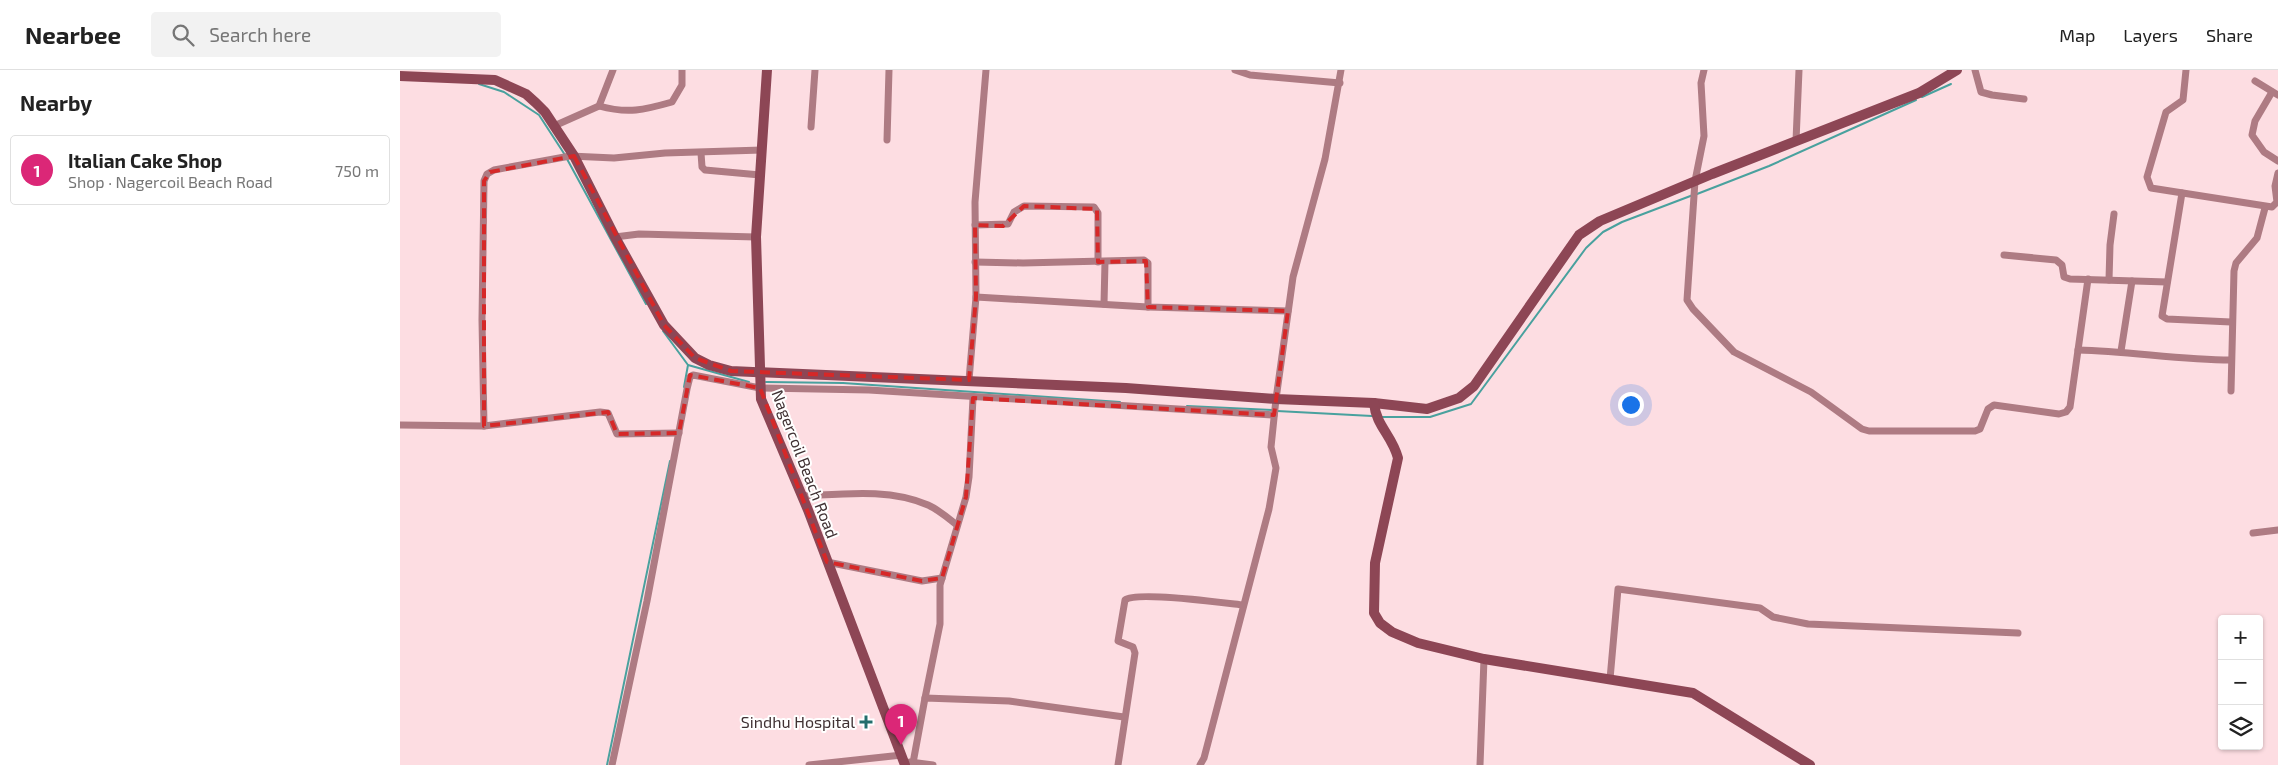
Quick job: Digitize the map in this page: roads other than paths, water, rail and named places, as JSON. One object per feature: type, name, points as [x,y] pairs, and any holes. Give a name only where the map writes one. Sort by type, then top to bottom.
[{"type":"street","points":[[599,106],[613,70]]},
{"type":"street","points":[[554,126],[599,106],[619,112],[630,112],[672,102],[682,85],[682,70]]},
{"type":"street","name":"Nagercoil Beach Road","points":[[767,70],[756,237],[758,373],[761,399],[802,496],[906,761]]},
{"type":"street","points":[[811,127],[815,70]]},
{"type":"street","points":[[887,140],[889,70]]},
{"type":"street","points":[[969,380],[976,296],[975,225],[986,70]]},
{"type":"street","points":[[1235,70],[1246,75],[1340,83]]},
{"type":"street","points":[[1200,765],[1204,758],[1268,509],[1276,468],[1271,447],[1275,400],[1288,311],[1294,277],[1325,159],[1342,70]]},
{"type":"street","points":[[1704,70],[1701,83],[1704,136],[1695,181],[1686,296],[1690,306],[1734,352],[1811,392],[1865,430],[1975,432],[1980,429],[1987,410],[1993,405],[2063,413],[2070,408],[2088,279]]},
{"type":"street","points":[[1796,141],[1799,70]]},
{"type":"street","points":[[400,76],[494,80],[526,94],[545,112],[554,126],[569,157],[664,325],[690,354],[709,365],[731,371],[758,373],[969,380],[1275,400],[1375,410],[1427,409],[1459,398],[1474,386],[1485,374],[1579,235],[1600,221],[1919,92],[1957,70]]},
{"type":"street","points":[[1975,70],[1981,92],[2024,99]]},
{"type":"street","points":[[2186,70],[2183,100],[2166,112],[2147,177],[2151,188],[2265,208],[2272,207],[2277,202],[2275,186],[2278,173]]},
{"type":"street","points":[[2255,81],[2275,94],[2255,121],[2252,135],[2264,152],[2278,161]]},
{"type":"street","points":[[484,426],[482,320],[485,176],[494,170],[569,157],[614,158],[762,150]]},
{"type":"street","points":[[700,152],[702,167],[705,170],[760,175]]},
{"type":"street","points":[[2182,193],[2162,318],[2231,322]]},
{"type":"street","points":[[975,225],[1003,226],[1008,224],[1014,212],[1024,206],[1094,207],[1098,213],[1104,304]]},
{"type":"street","points":[[2231,390],[2231,322],[2234,271],[2236,264],[2257,238],[2265,208]]},
{"type":"street","points":[[2109,280],[2110,245],[2114,214]]},
{"type":"street","points":[[615,237],[639,234],[756,237]]},
{"type":"street","points":[[2004,255],[2056,260],[2062,265],[2066,278],[2167,282]]},
{"type":"street","points":[[975,262],[1146,261],[1148,307]]},
{"type":"street","points":[[2121,351],[2132,281]]},
{"type":"street","points":[[976,296],[1148,307],[1288,311]]},
{"type":"street","points":[[2078,350],[2121,351],[2191,360],[2231,360]]},
{"type":"street","points":[[612,765],[647,601],[676,433],[690,377],[699,375],[760,388],[842,389],[1274,414]]},
{"type":"street","points":[[906,761],[926,698],[940,624],[939,595],[942,578],[969,477],[973,398]]},
{"type":"street","points":[[1375,410],[1394,442],[1398,458],[1375,563],[1374,613],[1380,623],[1392,632],[1418,643],[1484,659],[1693,694],[1810,765]]},
{"type":"street","points":[[400,425],[484,426],[600,412],[608,413],[617,434],[676,433]]},
{"type":"street","points":[[802,496],[857,493],[897,497],[928,505],[957,525]]},
{"type":"street","points":[[2253,533],[2278,530]]},
{"type":"street","points":[[827,562],[922,581],[942,578]]},
{"type":"street","points":[[1610,679],[1618,590],[1760,608],[1773,618],[1808,624],[2018,633]]},
{"type":"street","points":[[1118,765],[1135,654],[1133,647],[1118,641],[1124,604],[1128,598],[1203,600],[1243,605]]},
{"type":"street","points":[[1480,765],[1484,659]]},
{"type":"street","points":[[926,698],[1009,701],[1124,717]]},
{"type":"street","points":[[809,765],[906,761],[933,765]]},
{"type":"waterway","points":[[479,84],[504,92],[539,115],[565,155]]},
{"type":"waterway","points":[[1922,97],[1951,84]]},
{"type":"waterway","points":[[1697,194],[1769,166],[1916,100]]},
{"type":"waterway","points":[[567,159],[646,304]]},
{"type":"waterway","points":[[1382,417],[1430,417],[1471,404],[1586,248],[1603,232],[1622,222],[1693,195]]},
{"type":"waterway","points":[[663,331],[688,365],[749,382]]},
{"type":"waterway","points":[[684,387],[688,365]]},
{"type":"waterway","points":[[766,382],[843,383],[1120,402]]},
{"type":"waterway","points":[[1187,406],[1272,410]]},
{"type":"waterway","points":[[1277,411],[1372,416]]},
{"type":"waterway","points":[[607,765],[670,461]]},
{"type":"place","name":"Sindhu Hospital","points":[[866,722]]},
{"type":"place","name":"Italian Cake Shop","points":[[901,745]]}]
